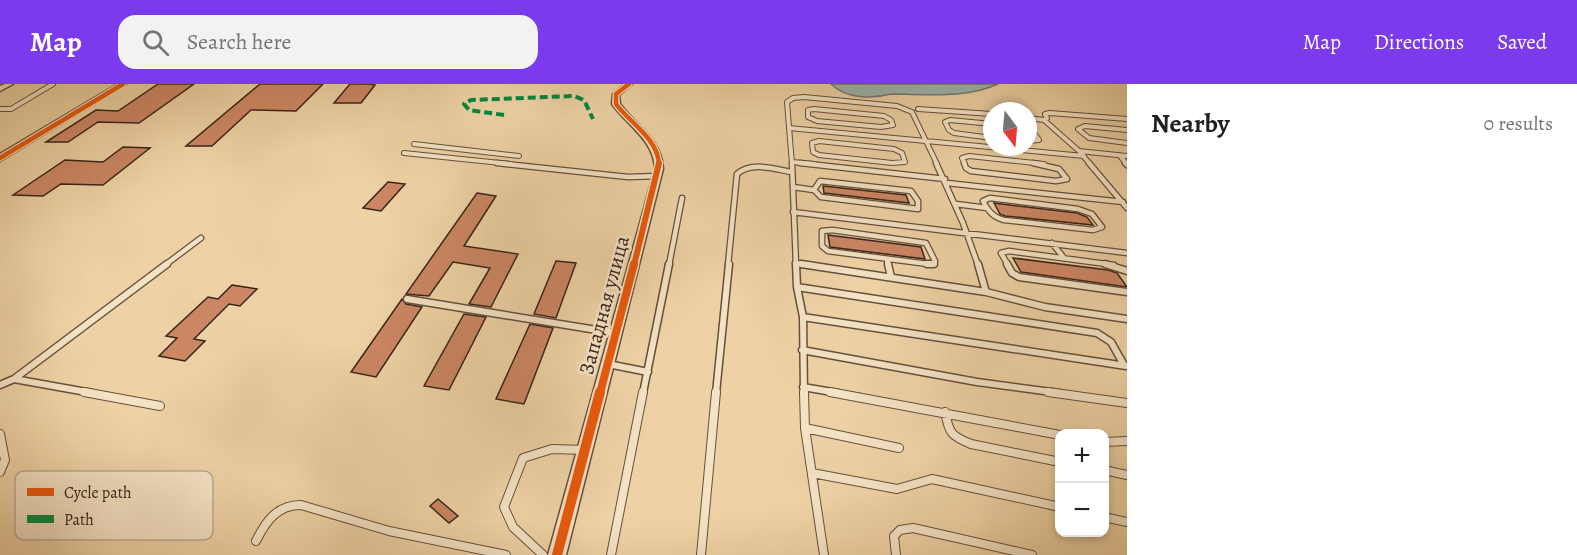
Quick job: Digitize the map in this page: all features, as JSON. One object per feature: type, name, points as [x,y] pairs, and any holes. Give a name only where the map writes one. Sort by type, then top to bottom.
[{"type":"street","points":[[0,89],[10,84]]},
{"type":"street","points":[[0,158],[123,84]]},
{"type":"street","name":"Западная улица","points":[[557,555],[658,176],[659,158],[652,144],[616,104],[616,94],[629,84]]},
{"type":"street","points":[[0,152],[10,152]]},
{"type":"lane","points":[[0,109],[11,109],[52,84]]},
{"type":"lane","points":[[824,555],[806,428],[802,350],[803,317],[795,263],[792,162],[787,102],[793,98],[804,97],[904,107],[912,112],[956,204],[965,232],[978,260],[986,292]]},
{"type":"lane","points":[[979,108],[982,113]]},
{"type":"lane","points":[[814,109],[884,116],[891,120],[893,126],[849,124],[813,120],[808,117],[807,111],[814,109]]},
{"type":"lane","points":[[918,109],[982,113]]},
{"type":"lane","points":[[1044,120],[1047,118],[1045,114],[1050,113],[1127,119]]},
{"type":"lane","points":[[1037,119],[1044,120],[1084,156],[1127,208]]},
{"type":"lane","points":[[983,123],[950,120],[945,122],[954,134],[983,137]]},
{"type":"lane","points":[[849,124],[855,144]]},
{"type":"lane","points":[[1127,130],[1085,126],[1078,129],[1089,138],[1127,143]]},
{"type":"lane","points":[[789,128],[983,146]]},
{"type":"lane","points":[[816,141],[855,144],[899,150],[905,162],[822,156],[813,152],[812,143],[816,141]]},
{"type":"lane","points":[[414,144],[519,156]]},
{"type":"lane","points":[[1037,151],[1084,156]]},
{"type":"lane","points":[[1078,151],[1127,156]]},
{"type":"lane","points":[[404,153],[628,177],[658,176]]},
{"type":"lane","points":[[1118,155],[1127,165]]},
{"type":"lane","points":[[1006,156],[1009,160],[1054,166],[1067,178],[1056,181],[975,172],[966,168],[962,158],[969,156],[1009,160]]},
{"type":"lane","points":[[792,162],[1123,202]]},
{"type":"lane","points":[[701,555],[736,174],[748,168],[791,172]]},
{"type":"lane","points":[[792,187],[814,189],[822,197],[918,209],[918,201],[911,191],[820,181],[814,189]]},
{"type":"lane","points":[[611,555],[682,198]]},
{"type":"lane","points":[[956,204],[987,208],[991,214],[1004,220],[1093,230],[1102,227],[1092,214],[1078,209],[990,198],[983,201],[987,208]]},
{"type":"lane","points":[[793,212],[1127,253]]},
{"type":"lane","points":[[832,230],[926,243],[935,261],[934,264],[928,264],[888,259],[828,251],[822,246],[821,232],[832,230]]},
{"type":"lane","points":[[0,385],[14,379],[201,238]]},
{"type":"lane","points":[[1052,243],[1064,258]]},
{"type":"lane","points":[[1127,270],[1113,265],[1064,258],[1009,251],[1001,253],[1012,273],[1019,277],[1127,292]]},
{"type":"lane","points":[[888,259],[891,277]]},
{"type":"lane","points":[[795,263],[986,292],[1045,307],[1127,319]]},
{"type":"lane","points":[[797,287],[1097,333],[1114,344],[1126,366]]},
{"type":"lane","points":[[406,299],[615,333]]},
{"type":"lane","points":[[803,317],[1126,366]]},
{"type":"lane","points":[[802,350],[977,382],[1127,403]]},
{"type":"lane","points":[[607,364],[648,372]]},
{"type":"lane","points":[[14,379],[160,406]]},
{"type":"lane","points":[[803,387],[1055,434]]},
{"type":"lane","points":[[945,412],[949,431],[964,442],[1055,461]]},
{"type":"lane","points":[[806,428],[899,448]]},
{"type":"lane","points":[[0,434],[5,460],[0,472]]},
{"type":"lane","points":[[1109,442],[1127,441]]},
{"type":"lane","points":[[543,555],[513,527],[504,507],[524,458],[552,449],[585,450]]},
{"type":"lane","points":[[812,472],[897,489],[909,488],[932,479],[1055,506]]},
{"type":"lane","points":[[1109,472],[1127,475]]},
{"type":"lane","points":[[256,541],[264,524],[277,510],[295,505],[312,506],[346,520],[410,537],[506,555]]},
{"type":"lane","points":[[1109,518],[1127,522]]},
{"type":"lane","points":[[896,555],[894,536],[900,530],[913,528],[1032,555]]},
{"type":"water","points":[[831,84],[998,84],[959,94],[891,94],[868,97],[844,93]]},
{"type":"building","points":[[158,84],[194,84],[139,123],[98,122],[68,142],[46,142],[96,110],[118,111]]},
{"type":"building","points":[[260,84],[323,84],[296,111],[251,110],[212,146],[186,146]]},
{"type":"building","points":[[350,84],[375,85],[361,103],[334,103]]},
{"type":"building","points":[[123,147],[150,148],[103,185],[61,184],[43,196],[13,195],[65,160],[103,162]]},
{"type":"building","points":[[388,182],[405,184],[381,211],[363,208]]},
{"type":"building","points":[[823,186],[906,195],[909,203],[824,193]]},
{"type":"building","points":[[477,193],[496,196],[464,246],[518,254],[491,307],[469,304],[490,268],[453,262],[429,296],[406,294]]},
{"type":"building","points":[[994,203],[1077,213],[1087,217],[1093,225],[1005,216],[1000,214]]},
{"type":"building","points":[[828,235],[921,247],[925,259],[830,247]]},
{"type":"building","points":[[1013,258],[1108,270],[1117,273],[1127,287],[1021,272]]},
{"type":"building","points":[[556,261],[576,263],[556,318],[534,314]]},
{"type":"building","points":[[232,285],[257,289],[240,306],[229,304],[194,339],[205,341],[185,361],[159,356],[177,338],[166,336],[208,297],[218,299]]},
{"type":"building","points":[[402,299],[406,304],[422,307],[376,377],[351,372]]},
{"type":"building","points":[[464,314],[486,317],[449,390],[424,386]]},
{"type":"building","points":[[530,324],[553,328],[524,404],[496,399]]},
{"type":"building","points":[[438,499],[458,516],[449,523],[430,506]]},
{"type":"marked path","points":[[504,115],[469,110],[464,104],[471,100],[574,96],[584,100],[593,119]]},
{"type":"cycle path","points":[[0,158],[123,84]]},
{"type":"cycle path","points":[[557,555],[659,169],[659,159],[650,142],[616,104],[616,94],[629,84]]}]
